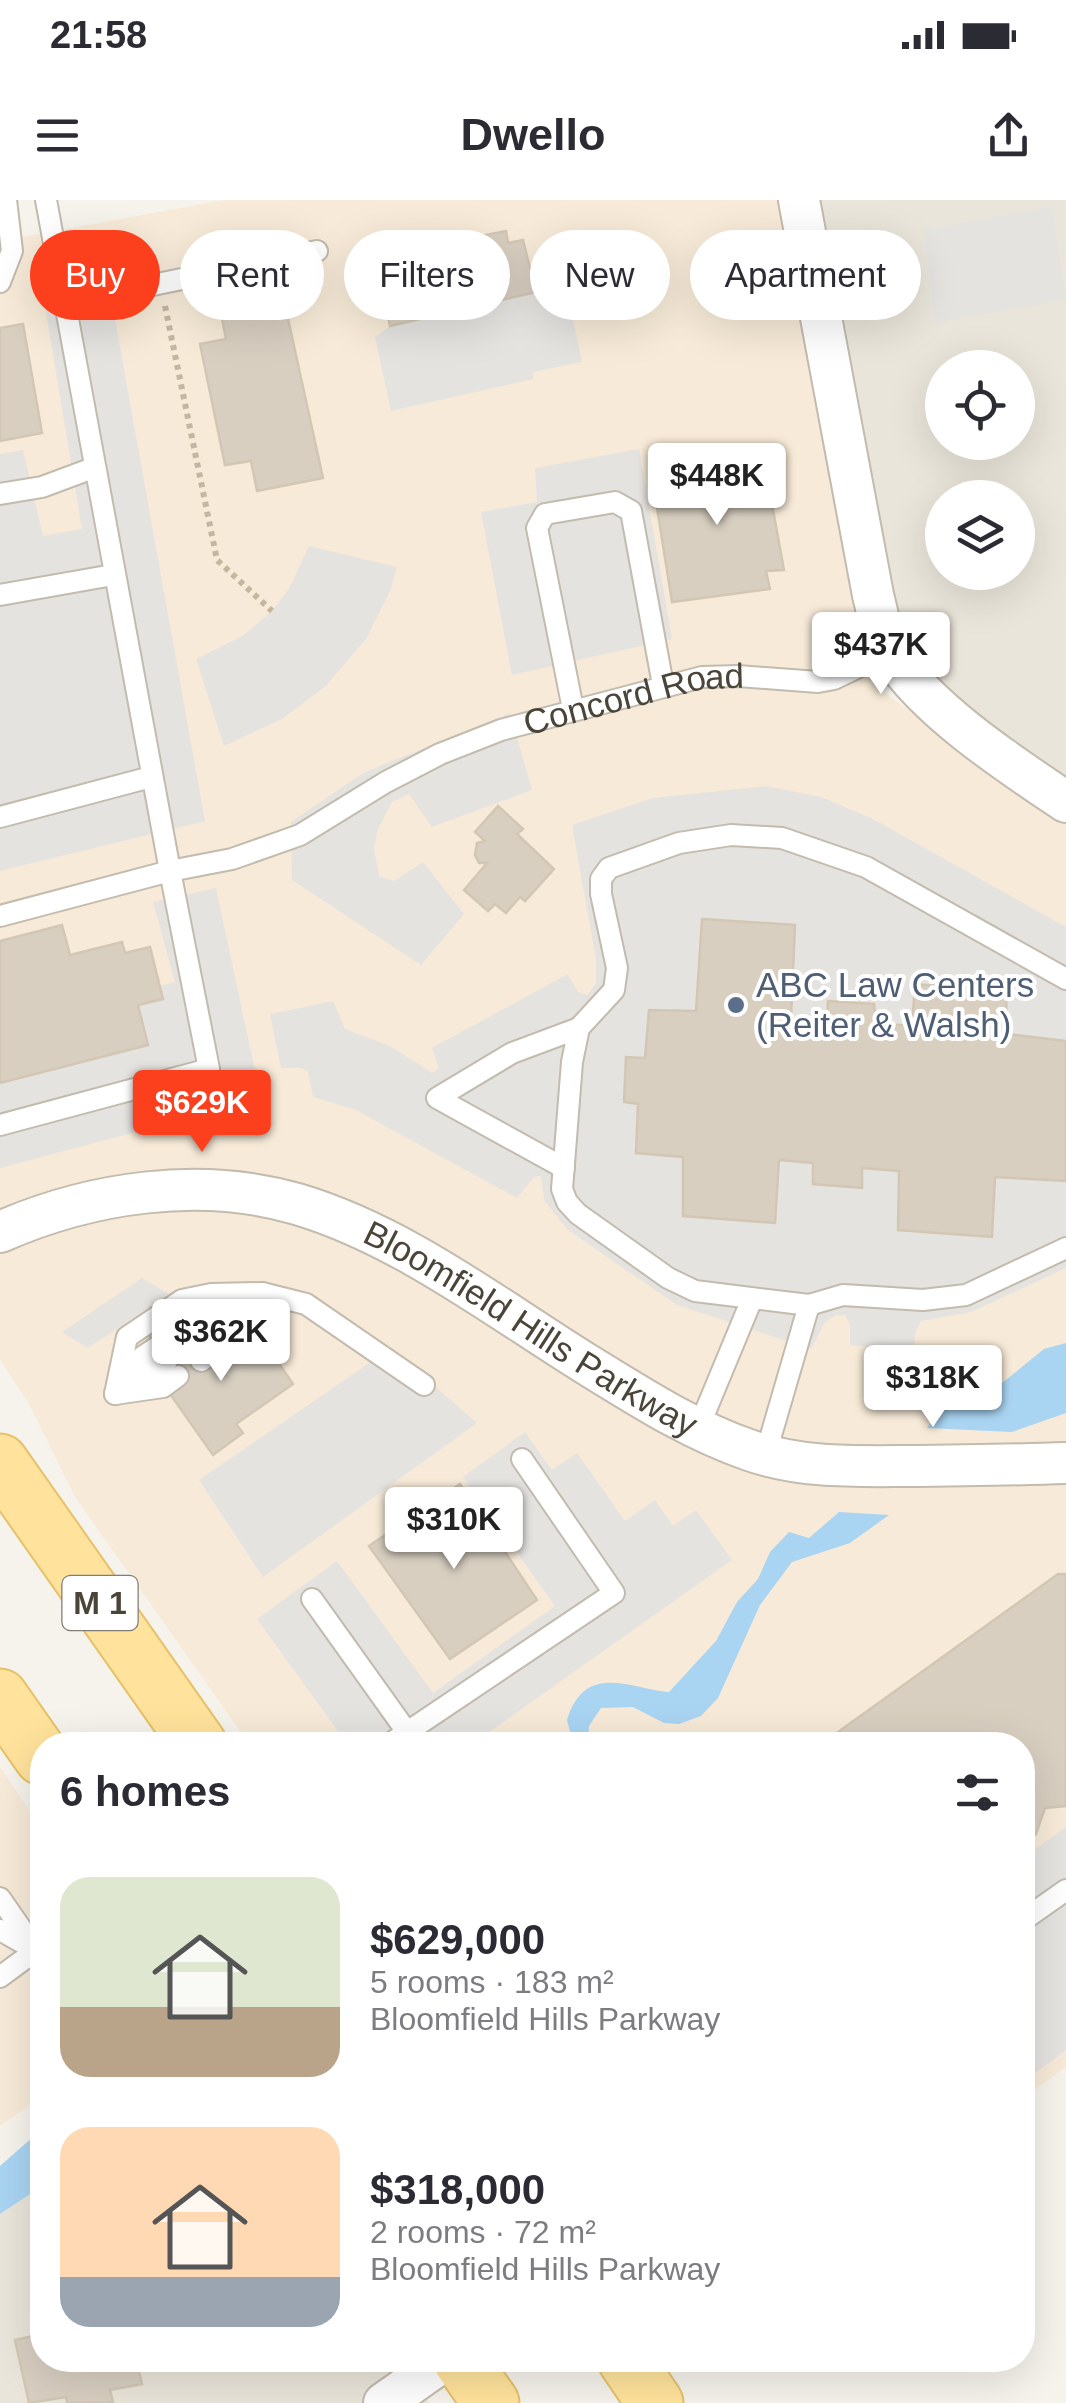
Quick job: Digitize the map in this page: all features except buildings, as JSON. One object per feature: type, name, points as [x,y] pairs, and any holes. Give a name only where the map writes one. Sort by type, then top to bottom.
[{"type":"main road","name":"M 1","points":[[0,1462],[190,1732]]},
{"type":"main road","points":[[0,1697],[30,1740]]},
{"type":"main road","points":[[469,2372],[491,2403]]},
{"type":"main road","points":[[634,2372],[655,2403]]},
{"type":"street","points":[[800,200],[873,595],[890,652],[949,714],[1066,802]]},
{"type":"street","name":"Bloomfield Hills Parkway","points":[[0,1232],[80,1205],[164,1191],[234,1192],[295,1204],[361,1229],[397,1248],[643,1399],[698,1430],[765,1456],[829,1466],[1066,1464]]},
{"type":"street","points":[[384,2403],[427,2372]]},
{"type":"lane","points":[[0,282],[12,251],[6,200]]},
{"type":"lane","points":[[0,1124],[209,1069],[93,468],[46,200]]},
{"type":"lane","points":[[0,494],[42,487],[93,468]]},
{"type":"lane","points":[[573,709],[537,528],[545,514],[615,502],[631,511],[663,685]]},
{"type":"lane","points":[[0,596],[114,575]]},
{"type":"lane","name":"Concord Road","points":[[0,916],[232,860],[300,836],[386,782],[440,754],[501,730],[702,677],[818,682],[834,679],[890,652]]},
{"type":"lane","points":[[0,817],[152,777]]},
{"type":"lane","points":[[564,1168],[438,1098],[512,1053],[580,1028],[614,990],[616,968],[601,894],[601,880],[609,868],[679,843],[731,836],[782,838],[866,868],[1066,979]]},
{"type":"lane","points":[[580,1028],[572,1062],[562,1189],[567,1202],[668,1278],[695,1291],[809,1305],[843,1295],[922,1300],[966,1295],[1066,1248]]},
{"type":"lane","points":[[190,1346],[262,1293]]},
{"type":"lane","points":[[115,1394],[127,1337],[182,1300],[212,1294],[262,1293],[306,1304],[424,1386]]},
{"type":"lane","points":[[698,1430],[752,1299]]},
{"type":"lane","points":[[765,1456],[809,1305]]},
{"type":"lane","points":[[142,1357],[167,1361],[163,1386],[115,1394],[142,1357]]},
{"type":"lane","points":[[312,1599],[407,1732],[614,1594],[522,1459]]},
{"type":"lane","points":[[1035,1912],[1066,1890]]},
{"type":"lane","points":[[0,1898],[30,1936]]},
{"type":"lane","points":[[0,1930],[30,1944]]},
{"type":"lane","points":[[0,1976],[30,1954]]},
{"type":"path","points":[[170,330],[217,560],[272,611]]},
{"type":"shaded area","points":[[224,200],[780,200],[786,230],[690,230],[690,320],[802,320],[865,655],[882,691],[1066,824],[1066,2067],[1035,2090],[1035,1732],[241,1732],[75,1497],[29,1404],[0,1360],[0,241],[30,236],[30,320],[160,320],[160,230],[60,230]]},
{"type":"shaded area","points":[[818,200],[1066,200],[1066,785],[964,711],[936,682],[909,635],[892,592],[841,320],[921,320],[921,230],[824,230]]},
{"type":"shaded area","points":[[1052,207],[1066,299],[935,323],[924,230]]},
{"type":"shaded area","points":[[530,293],[530,320],[573,320],[582,362],[533,372],[533,379],[391,411],[375,337],[390,326],[416,320],[510,320],[510,298]]},
{"type":"shaded area","points":[[47,320],[115,320],[205,821],[0,871],[0,454],[23,450],[43,536],[82,529]]},
{"type":"shaded area","points":[[639,449],[672,639],[512,675],[481,512],[537,502],[535,468]]},
{"type":"shaded area","points":[[309,546],[397,567],[390,591],[366,639],[325,687],[282,719],[224,746],[196,659],[244,635],[272,611],[289,589]]},
{"type":"shaded area","points":[[510,713],[532,790],[432,827],[409,794],[392,802],[377,831],[374,849],[379,876],[394,881],[423,862],[464,914],[421,965],[292,880],[291,822],[363,773]]},
{"type":"shaded area","points":[[766,786],[821,797],[873,819],[1066,927],[1066,1041],[1007,1034],[1005,991],[915,984],[912,1026],[876,1023],[874,1004],[829,1001],[827,1021],[791,1018],[795,925],[702,919],[696,1011],[649,1010],[645,1058],[626,1057],[624,1101],[638,1104],[637,1152],[683,1157],[775,1223],[779,1160],[813,1163],[813,1184],[862,1168],[899,1171],[898,1230],[995,1177],[1066,1181],[1066,1268],[971,1312],[921,1321],[914,1351],[850,1345],[850,1325],[845,1315],[825,1322],[811,1349],[677,1305],[568,1230],[544,1200],[541,1176],[534,1177],[517,1198],[356,1110],[313,1097],[308,1071],[281,1068],[270,1014],[333,1001],[345,1029],[390,1046],[432,1073],[439,1068],[432,1048],[568,974],[578,992],[587,995],[596,984],[596,959],[572,825],[653,798]]},
{"type":"shaded area","points":[[216,888],[261,1099],[0,1168],[0,1083],[148,1045],[138,1005],[163,999],[160,986],[175,982],[153,902]]},
{"type":"shaded area","points":[[142,1278],[169,1294],[88,1348],[62,1332]]},
{"type":"shaded area","points":[[391,1348],[477,1423],[263,1577],[199,1480]]},
{"type":"shaded area","points":[[525,1432],[552,1470],[577,1453],[625,1521],[655,1500],[673,1526],[696,1510],[732,1560],[489,1732],[339,1732],[257,1619],[337,1561],[433,1693],[555,1606],[463,1477]]},
{"type":"shaded area","points":[[0,1767],[30,1811],[30,2105],[0,2126]]},
{"type":"shaded area","points":[[1066,1827],[1066,2050],[1035,2073],[1035,1850]]},
{"type":"shaded area","points":[[30,2165],[30,2372],[408,2372],[429,2403],[0,2403],[0,2184]]},
{"type":"water","points":[[1066,1343],[1066,1413],[1012,1432],[927,1428],[952,1391],[972,1384],[983,1390],[996,1388],[1044,1349]]},
{"type":"water","points":[[839,1512],[889,1515],[850,1543],[792,1562],[760,1605],[718,1698],[701,1716],[679,1724],[664,1723],[633,1707],[601,1708],[589,1732],[570,1732],[567,1720],[575,1702],[597,1684],[625,1684],[669,1692],[716,1641],[737,1602],[758,1579],[770,1552],[789,1532],[809,1538]]},
{"type":"water","points":[[30,2140],[30,2194],[0,2214],[0,2166]]},
{"type":"place","name":"ABC Law Centers (Reiter & Walsh)","points":[[736,1005]]}]
